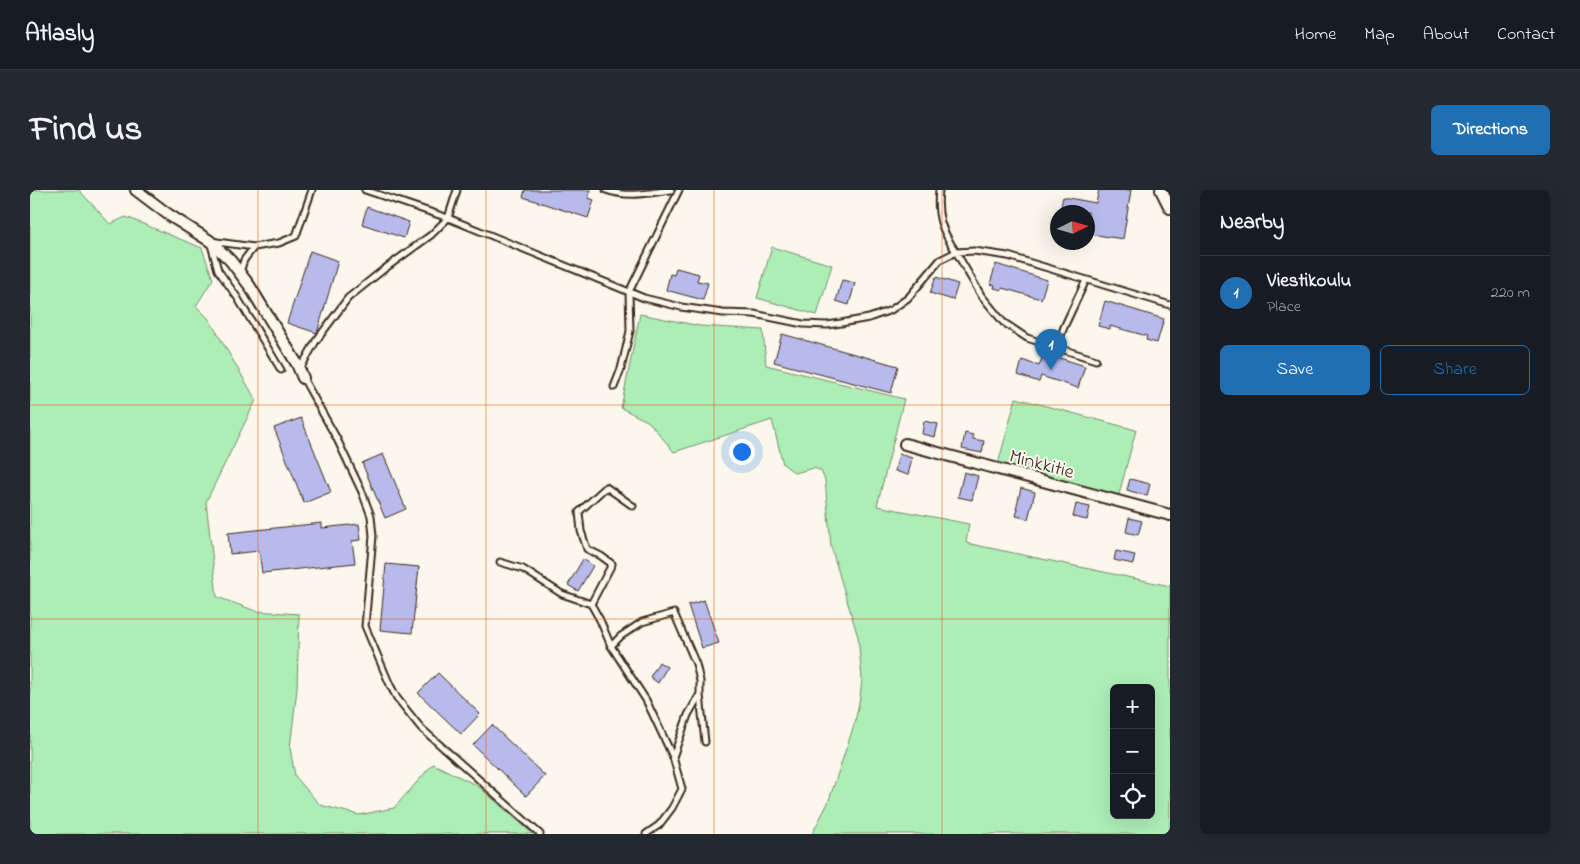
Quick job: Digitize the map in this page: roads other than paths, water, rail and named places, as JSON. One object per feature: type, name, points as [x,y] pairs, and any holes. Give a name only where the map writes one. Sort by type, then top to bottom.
[{"type":"street","points":[[136,190],[169,215],[210,241],[230,260],[249,285],[301,374]]},
{"type":"street","points":[[1161,190],[1170,208]]},
{"type":"street","name":"Minkkitie","points":[[905,444],[1170,516]]},
{"type":"lane","points":[[281,370],[237,297],[218,270],[210,241],[254,247],[279,243],[296,236],[312,190]]},
{"type":"lane","points":[[365,190],[448,218],[629,292],[660,302],[703,311],[754,314],[813,325],[869,318],[891,310],[908,298],[940,260],[956,252],[974,251],[996,253],[1170,305]]},
{"type":"lane","points":[[457,190],[448,218],[431,235],[348,298],[316,341],[301,374],[337,439],[371,516],[373,536],[366,626],[390,685],[397,698],[421,728],[540,834]]},
{"type":"lane","points":[[606,190],[631,196],[671,190]]},
{"type":"lane","points":[[614,387],[622,369],[630,331],[629,292],[679,190]]},
{"type":"lane","points":[[939,190],[940,222],[946,238],[981,294],[1003,322],[1027,338],[1096,360]]},
{"type":"lane","points":[[240,273],[244,260],[254,247]]},
{"type":"lane","points":[[1057,347],[1064,327],[1086,280]]},
{"type":"lane","points":[[591,604],[612,564],[587,549],[581,530],[579,512],[606,487],[634,506]]},
{"type":"lane","points":[[500,562],[523,569],[562,594],[591,604],[600,620],[610,646],[646,700],[673,758],[682,789],[672,808],[659,825],[646,834]]},
{"type":"lane","points":[[610,646],[642,622],[674,613],[696,664],[700,681],[704,742]]},
{"type":"lane","points":[[673,758],[688,715],[700,694]]},
{"type":"place","name":"Viestikoulu","points":[[1051,370]]}]
